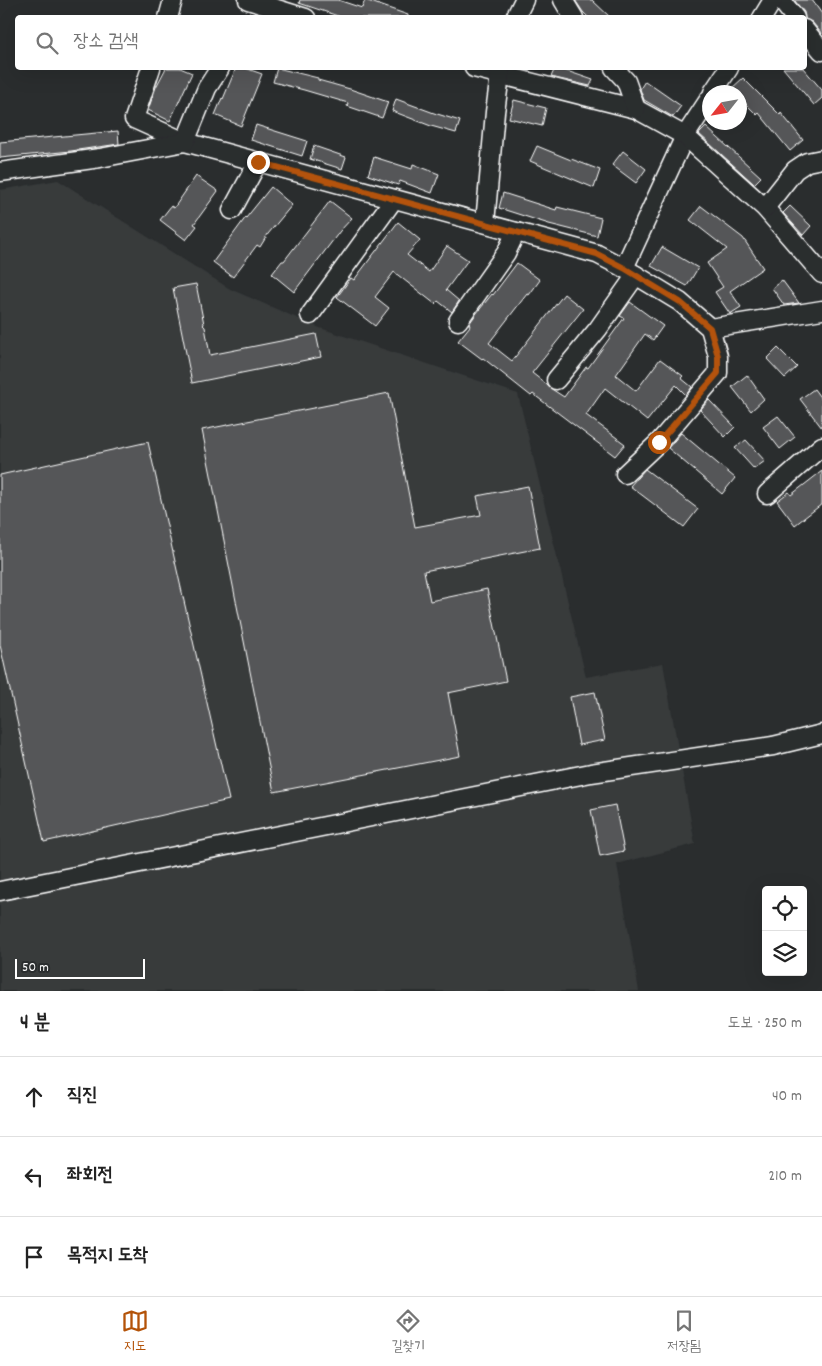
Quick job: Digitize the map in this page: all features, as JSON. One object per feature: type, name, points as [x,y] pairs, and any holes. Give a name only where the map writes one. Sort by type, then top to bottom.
[{"type":"street","points":[[169,15],[173,0]]},
{"type":"street","points":[[248,0],[276,4],[300,15]]},
{"type":"street","points":[[516,15],[524,0]]},
{"type":"street","points":[[563,0],[572,15]]},
{"type":"street","points":[[764,15],[773,0]]},
{"type":"street","points":[[781,0],[793,15]]},
{"type":"street","points":[[807,33],[822,51]]},
{"type":"street","points":[[150,70],[134,120],[185,142],[597,254],[680,302],[710,328],[718,356],[718,373],[659,442],[625,474]]},
{"type":"street","points":[[185,142],[206,88],[219,70]]},
{"type":"street","points":[[616,70],[626,81],[636,109]]},
{"type":"street","points":[[718,85],[728,70]]},
{"type":"street","points":[[485,223],[501,71],[636,109],[685,136],[764,208],[822,274]]},
{"type":"street","points":[[556,380],[598,329],[630,272],[685,136],[702,110]]},
{"type":"street","points":[[0,172],[100,158],[185,142]]},
{"type":"street","points":[[764,208],[795,170],[806,162],[822,159]]},
{"type":"street","points":[[232,210],[258,162]]},
{"type":"street","points":[[310,314],[394,199]]},
{"type":"street","points":[[458,321],[506,253],[516,232]]},
{"type":"street","points":[[710,328],[822,310]]},
{"type":"street","points":[[768,494],[822,446]]},
{"type":"street","points":[[0,891],[591,774],[773,746],[822,734]]},
{"type":"shaded area","points":[[58,180],[230,289],[320,328],[518,394],[586,677],[663,663],[695,844],[617,864],[639,991],[0,991],[0,190]]},
{"type":"building","points":[[300,0],[338,0],[362,8],[365,0],[408,15],[335,15],[299,3]]},
{"type":"building","points":[[575,0],[592,0],[608,15],[586,15]]},
{"type":"building","points":[[794,0],[812,0],[822,14],[822,34],[812,22],[807,20],[807,15],[804,15]]},
{"type":"building","points":[[165,70],[185,70],[192,73],[170,121],[148,110],[156,87]]},
{"type":"building","points":[[235,70],[251,70],[262,74],[241,126],[215,115]]},
{"type":"building","points":[[276,70],[285,70],[318,78],[318,80],[388,102],[382,118],[347,106],[348,103],[273,82]]},
{"type":"building","points":[[554,70],[564,70],[593,80],[590,86],[551,77]]},
{"type":"building","points":[[785,70],[805,70],[822,90],[822,98],[814,105]]},
{"type":"building","points":[[743,78],[780,115],[781,113],[803,140],[790,151],[759,113],[757,115],[747,105],[747,85],[735,85]]},
{"type":"building","points":[[645,81],[681,106],[673,117],[644,100],[640,89]]},
{"type":"building","points":[[396,99],[460,121],[456,133],[431,126],[392,111]]},
{"type":"building","points":[[514,100],[546,108],[542,126],[509,118]]},
{"type":"building","points":[[256,125],[307,141],[302,156],[251,140]]},
{"type":"building","points":[[703,130],[709,130],[761,177],[754,184],[699,134]]},
{"type":"building","points":[[118,131],[119,144],[0,158],[0,142]]},
{"type":"building","points":[[314,146],[346,157],[342,169],[310,159]]},
{"type":"building","points":[[537,146],[600,170],[594,188],[530,161]]},
{"type":"building","points":[[623,151],[646,169],[636,183],[612,165]]},
{"type":"building","points":[[374,157],[412,169],[413,164],[439,174],[432,193],[400,181],[398,185],[368,175]]},
{"type":"building","points":[[196,176],[218,191],[194,224],[197,226],[186,240],[160,220],[171,206],[174,208]]},
{"type":"building","points":[[271,187],[292,205],[268,234],[260,247],[257,245],[233,277],[213,262]]},
{"type":"building","points":[[503,193],[556,210],[557,207],[601,218],[597,236],[549,224],[499,208]]},
{"type":"building","points":[[330,201],[352,218],[294,292],[272,274]]},
{"type":"building","points":[[701,206],[743,238],[763,268],[730,291],[741,307],[730,314],[715,292],[723,287],[707,263],[727,249],[690,220]]},
{"type":"building","points":[[790,206],[811,226],[803,235],[783,213]]},
{"type":"building","points":[[398,222],[420,240],[407,255],[429,272],[447,246],[468,260],[446,290],[459,301],[452,312],[438,301],[435,304],[394,272],[375,297],[389,308],[375,326],[337,297],[351,278],[354,280]]},
{"type":"building","points":[[662,247],[698,268],[687,286],[651,266]]},
{"type":"building","points":[[517,263],[540,280],[489,343],[512,361],[564,294],[583,309],[532,373],[564,397],[586,367],[588,368],[624,318],[620,316],[630,302],[663,326],[653,340],[645,334],[616,375],[636,391],[660,359],[683,376],[681,378],[692,387],[686,395],[676,385],[647,421],[605,388],[586,415],[625,444],[615,456],[533,394],[531,396],[458,341],[470,326],[469,324],[476,314]]},
{"type":"building","points":[[782,280],[799,303],[784,305],[772,288]]},
{"type":"building","points":[[196,284],[210,355],[316,334],[321,357],[192,383],[173,288]]},
{"type":"building","points":[[778,348],[797,367],[785,378],[767,359]]},
{"type":"building","points":[[747,375],[764,399],[751,411],[732,387]]},
{"type":"building","points":[[814,389],[822,400],[822,428],[800,399]]},
{"type":"building","points":[[389,393],[415,527],[481,515],[477,496],[528,486],[540,548],[424,571],[430,601],[487,589],[506,681],[448,693],[460,756],[274,792],[202,430]]},
{"type":"building","points":[[709,400],[735,427],[725,437],[700,410]]},
{"type":"building","points":[[778,416],[795,437],[780,449],[763,427]]},
{"type":"building","points":[[681,433],[735,478],[722,494],[668,448]]},
{"type":"building","points":[[746,440],[765,461],[754,469],[735,448]]},
{"type":"building","points":[[148,442],[229,800],[44,842],[0,645],[0,475]]},
{"type":"building","points":[[645,469],[698,509],[684,527],[630,486]]},
{"type":"building","points":[[822,471],[822,504],[795,525],[777,501],[789,492],[791,495]]},
{"type":"building","points":[[595,692],[605,740],[579,745],[570,697]]},
{"type":"building","points":[[615,805],[624,851],[600,856],[591,810]]},
{"type":"route","points":[[258,162],[597,254],[680,302],[710,328],[718,356],[718,373],[659,442]]}]
